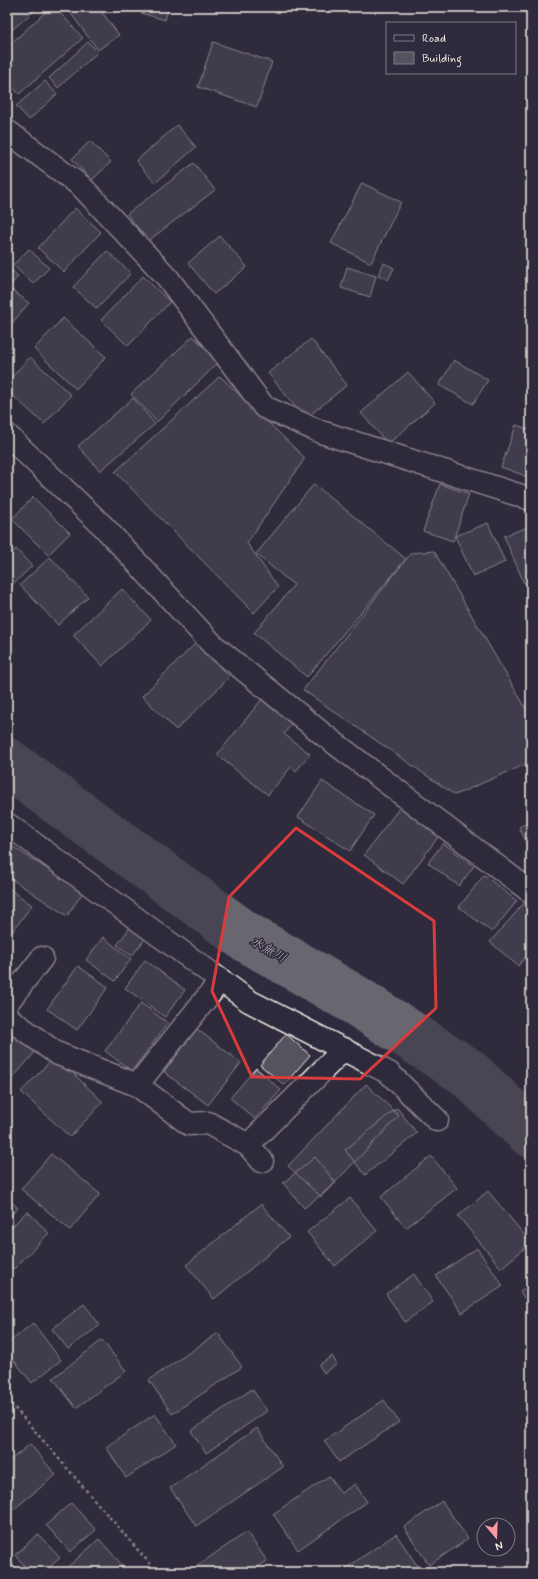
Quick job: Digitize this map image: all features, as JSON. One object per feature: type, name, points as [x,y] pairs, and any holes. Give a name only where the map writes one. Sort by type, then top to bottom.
[{"type":"street","points":[[7,131],[81,186],[167,277],[264,407],[321,432],[531,499]]},
{"type":"street","points":[[7,435],[104,527],[213,645],[324,735],[531,892]]},
{"type":"street","points":[[7,824],[249,1001],[344,1049],[389,1074],[438,1120]]},
{"type":"street","points":[[7,1003],[42,958]]},
{"type":"street","points":[[137,1085],[221,980]]},
{"type":"street","points":[[7,1018],[56,1053],[137,1085],[189,1124],[208,1123],[248,1145],[262,1161]]},
{"type":"street","points":[[248,1145],[344,1049]]},
{"type":"path","points":[[7,1399],[157,1572]]},
{"type":"highlighted area","points":[[296,828],[434,921],[436,1008],[360,1079],[252,1077],[212,991],[229,897]]},
{"type":"building","points":[[7,7],[39,7],[7,34]]},
{"type":"building","points":[[51,7],[55,7],[83,38],[19,94],[7,81],[7,47]]},
{"type":"building","points":[[66,7],[98,7],[119,35],[98,50]]},
{"type":"building","points":[[142,7],[169,7],[165,20],[141,13]]},
{"type":"building","points":[[88,42],[98,52],[58,88],[49,78]]},
{"type":"building","points":[[213,42],[272,62],[257,107],[198,87]]},
{"type":"building","points":[[45,81],[57,94],[29,120],[16,106]]},
{"type":"building","points":[[177,125],[196,147],[155,183],[136,161]]},
{"type":"building","points":[[90,141],[111,162],[92,180],[72,159]]},
{"type":"building","points":[[194,163],[215,190],[148,241],[127,214]]},
{"type":"building","points":[[362,183],[401,202],[371,263],[331,243]]},
{"type":"building","points":[[75,208],[101,232],[64,272],[38,248]]},
{"type":"building","points":[[220,236],[247,267],[214,294],[188,263]]},
{"type":"building","points":[[29,249],[49,268],[33,284],[13,265]]},
{"type":"building","points":[[107,251],[131,273],[97,309],[73,287]]},
{"type":"building","points":[[384,263],[394,268],[388,280],[378,275]]},
{"type":"building","points":[[7,266],[18,276],[11,285],[7,282]]},
{"type":"building","points":[[347,267],[376,276],[370,297],[341,288]]},
{"type":"building","points":[[143,276],[170,302],[128,346],[101,320]]},
{"type":"building","points":[[12,290],[29,303],[7,329],[7,295]]},
{"type":"building","points":[[63,318],[106,357],[76,389],[34,349]]},
{"type":"building","points":[[193,336],[219,362],[157,422],[131,394]]},
{"type":"building","points":[[311,339],[347,385],[305,419],[268,373]]},
{"type":"building","points":[[30,357],[71,395],[44,424],[7,390],[7,382]]},
{"type":"building","points":[[454,360],[488,380],[473,404],[439,385]]},
{"type":"building","points":[[408,372],[435,403],[388,444],[361,413]]},
{"type":"building","points":[[220,376],[305,458],[247,543],[278,587],[254,613],[115,472]]},
{"type":"building","points":[[133,398],[155,424],[100,471],[78,446]]},
{"type":"building","points":[[516,425],[531,430],[531,478],[501,467]]},
{"type":"building","points":[[314,484],[406,559],[307,677],[254,633],[294,585],[256,554]]},
{"type":"building","points":[[440,484],[469,494],[453,541],[423,531]]},
{"type":"building","points":[[33,497],[70,533],[48,555],[12,519]]},
{"type":"building","points":[[488,523],[505,562],[473,576],[455,536]]},
{"type":"building","points":[[530,526],[531,580],[524,583],[504,536]]},
{"type":"building","points":[[16,549],[32,566],[7,590],[7,558]]},
{"type":"building","points":[[434,551],[531,717],[531,762],[455,795],[303,690],[411,553]]},
{"type":"building","points":[[50,557],[88,597],[58,625],[20,585]]},
{"type":"building","points":[[122,589],[151,620],[102,666],[73,635]]},
{"type":"building","points":[[196,643],[230,677],[176,730],[142,696]]},
{"type":"building","points":[[262,699],[292,723],[284,734],[310,754],[296,771],[291,767],[268,795],[217,755]]},
{"type":"building","points":[[322,781],[374,815],[350,851],[298,817]]},
{"type":"building","points":[[400,807],[439,836],[403,884],[364,855]]},
{"type":"building","points":[[531,821],[531,852],[519,827]]},
{"type":"building","points":[[7,843],[83,892],[67,916],[7,876]]},
{"type":"building","points":[[443,843],[474,866],[459,886],[428,863]]},
{"type":"building","points":[[484,875],[517,901],[492,932],[459,907]]},
{"type":"building","points":[[7,887],[32,905],[7,939]]},
{"type":"building","points":[[526,901],[531,905],[531,951],[518,966],[490,942]]},
{"type":"building","points":[[132,925],[147,936],[132,956],[117,945]]},
{"type":"building","points":[[103,937],[131,959],[115,981],[86,960]]},
{"type":"building","points":[[145,960],[185,990],[165,1017],[125,988]]},
{"type":"building","points":[[78,966],[108,987],[77,1030],[47,1009]]},
{"type":"building","points":[[141,1003],[168,1023],[132,1071],[105,1051]]},
{"type":"building","points":[[7,1026],[36,1051],[12,1079],[7,1075]]},
{"type":"building","points":[[197,1029],[241,1063],[208,1105],[164,1072]]},
{"type":"building","points":[[286,1034],[310,1055],[284,1085],[260,1065]]},
{"type":"building","points":[[55,1056],[103,1102],[70,1137],[21,1092]]},
{"type":"building","points":[[256,1068],[281,1090],[255,1119],[230,1098]]},
{"type":"building","points":[[366,1084],[399,1116],[321,1197],[288,1166]]},
{"type":"building","points":[[397,1108],[417,1133],[365,1175],[345,1150]]},
{"type":"building","points":[[51,1154],[100,1194],[70,1230],[21,1189]]},
{"type":"building","points":[[431,1156],[457,1188],[406,1228],[381,1197]]},
{"type":"building","points":[[315,1157],[336,1183],[304,1208],[283,1183]]},
{"type":"building","points":[[488,1191],[531,1243],[501,1268],[458,1216]]},
{"type":"building","points":[[7,1197],[18,1208],[7,1220]]},
{"type":"building","points":[[350,1198],[377,1231],[335,1266],[307,1232]]},
{"type":"building","points":[[261,1204],[289,1237],[214,1299],[186,1265]]},
{"type":"building","points":[[27,1211],[49,1233],[14,1269],[7,1262],[7,1232]]},
{"type":"building","points":[[477,1248],[503,1286],[462,1313],[436,1276]]},
{"type":"building","points":[[414,1274],[433,1302],[405,1322],[386,1294]]},
{"type":"building","points":[[531,1284],[531,1310],[520,1291]]},
{"type":"building","points":[[84,1304],[100,1325],[68,1349],[52,1329]]},
{"type":"building","points":[[33,1323],[61,1360],[32,1383],[7,1352],[7,1344]]},
{"type":"building","points":[[218,1333],[242,1367],[172,1414],[149,1380]]},
{"type":"building","points":[[102,1340],[126,1371],[76,1408],[53,1378]]},
{"type":"building","points":[[332,1356],[337,1364],[324,1373],[319,1365]]},
{"type":"building","points":[[252,1389],[267,1411],[206,1453],[191,1431]]},
{"type":"building","points":[[384,1400],[399,1422],[339,1462],[324,1441]]},
{"type":"building","points":[[155,1414],[176,1444],[126,1478],[106,1447]]},
{"type":"building","points":[[257,1428],[283,1467],[196,1526],[170,1488]]},
{"type":"building","points":[[30,1444],[56,1475],[14,1509],[7,1500],[7,1463]]},
{"type":"building","points":[[329,1476],[341,1493],[355,1484],[367,1502],[298,1550],[273,1514]]},
{"type":"building","points":[[442,1501],[468,1539],[429,1565],[404,1527]]},
{"type":"building","points":[[71,1503],[96,1530],[70,1552],[46,1525]]},
{"type":"building","points":[[247,1532],[267,1561],[251,1572],[198,1572],[195,1567]]},
{"type":"building","points":[[38,1534],[60,1558],[44,1572],[30,1572],[15,1555]]},
{"type":"building","points":[[396,1534],[420,1570],[417,1572],[345,1572],[343,1570]]},
{"type":"building","points":[[99,1539],[123,1566],[116,1572],[62,1572]]},
{"type":"building","points":[[7,1557],[20,1572],[7,1572]]},
{"type":"waterway","name":"水無川","points":[[7,763],[246,937],[355,1000],[467,1072],[531,1133]]}]
